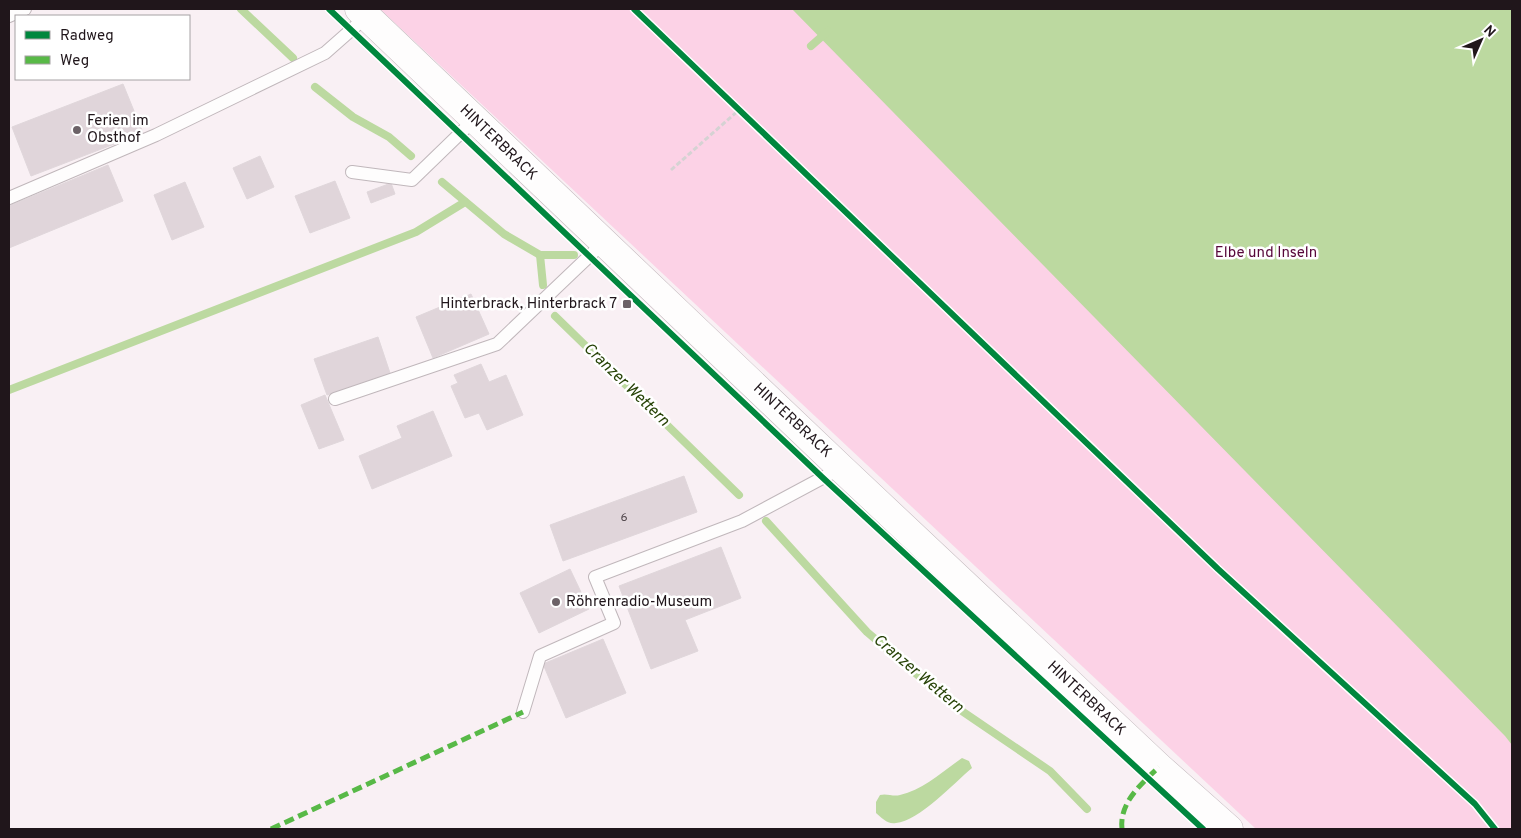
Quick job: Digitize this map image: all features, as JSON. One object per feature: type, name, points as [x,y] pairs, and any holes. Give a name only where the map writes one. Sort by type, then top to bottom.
[{"type":"street","name":"HINTERBRACK","points":[[363,12],[602,243],[1159,767],[1229,829]]},
{"type":"lane","points":[[9,16],[25,9]]},
{"type":"lane","points":[[9,198],[156,135],[325,53],[363,12]]},
{"type":"lane","points":[[352,172],[412,180],[474,120]]},
{"type":"lane","points":[[335,399],[497,344],[602,243]]},
{"type":"lane","points":[[523,712],[540,656],[614,623],[595,577],[742,520],[841,468]]},
{"type":"path","points":[[670,170],[740,109]]},
{"type":"green space","name":"Elbe und Inseln","points":[[380,9],[1512,9],[1512,829],[1256,829]]},
{"type":"shaded area","name":"Elbe und Inseln","points":[[792,9],[1512,9],[1512,745],[1505,736]]},
{"type":"shaded area","points":[[962,758],[969,761],[972,768],[915,816],[905,821],[890,823],[876,813],[876,802],[880,795],[897,795],[917,789]]},
{"type":"building","name":"Ferien im Obsthof","points":[[123,84],[143,133],[31,176],[12,127]]},
{"type":"building","points":[[260,156],[274,187],[247,199],[233,168]]},
{"type":"building","points":[[108,165],[123,201],[9,248],[9,206]]},
{"type":"building","points":[[335,181],[350,218],[310,233],[295,196]]},
{"type":"building","points":[[185,182],[204,227],[172,240],[154,195]]},
{"type":"building","points":[[391,183],[395,194],[371,203],[367,192]]},
{"type":"building","points":[[471,294],[489,334],[433,358],[416,317]]},
{"type":"building","points":[[378,337],[390,373],[327,395],[314,359]]},
{"type":"building","points":[[481,364],[489,382],[506,375],[523,415],[487,430],[479,413],[465,418],[451,386],[458,383],[454,375]]},
{"type":"building","points":[[325,395],[344,440],[319,449],[301,405]]},
{"type":"building","points":[[433,411],[452,456],[372,489],[359,456],[402,438],[397,426]]},
{"type":"building","points":[[684,476],[697,512],[563,561],[550,525]]},
{"type":"building","points":[[721,547],[741,598],[685,620],[698,651],[651,669],[619,586]]},
{"type":"building","points":[[570,569],[589,609],[539,633],[520,593]]},
{"type":"building","points":[[603,639],[626,693],[566,718],[543,664]]},
{"type":"waterway","points":[[241,9],[293,58]]},
{"type":"waterway","points":[[811,46],[828,31]]},
{"type":"waterway","points":[[315,87],[353,117],[389,137],[411,156]]},
{"type":"waterway","points":[[442,182],[504,234],[540,255],[574,255]]},
{"type":"waterway","points":[[9,390],[416,232],[465,202]]},
{"type":"waterway","name":"Cranzer Wettern","points":[[540,255],[543,285]]},
{"type":"waterway","name":"Cranzer Wettern","points":[[555,316],[739,495]]},
{"type":"waterway","name":"Cranzer Wettern","points":[[766,521],[867,632],[953,705],[1050,771],[1087,809]]},
{"type":"marked path","points":[[271,829],[523,712]]},
{"type":"marked path","points":[[1122,829],[1122,820],[1128,802],[1139,787],[1159,767]]},
{"type":"cycle path","points":[[329,9],[823,478],[1203,829]]},
{"type":"cycle path","points":[[634,9],[1218,569],[1475,804],[1495,829]]},
{"type":"place","name":"Ferien im Obsthof","points":[[77,130]]},
{"type":"place","name":"Hinterbrack, Hinterbrack 7","points":[[627,304]]},
{"type":"place","name":"Röhrenradio-Museum","points":[[556,602]]}]
